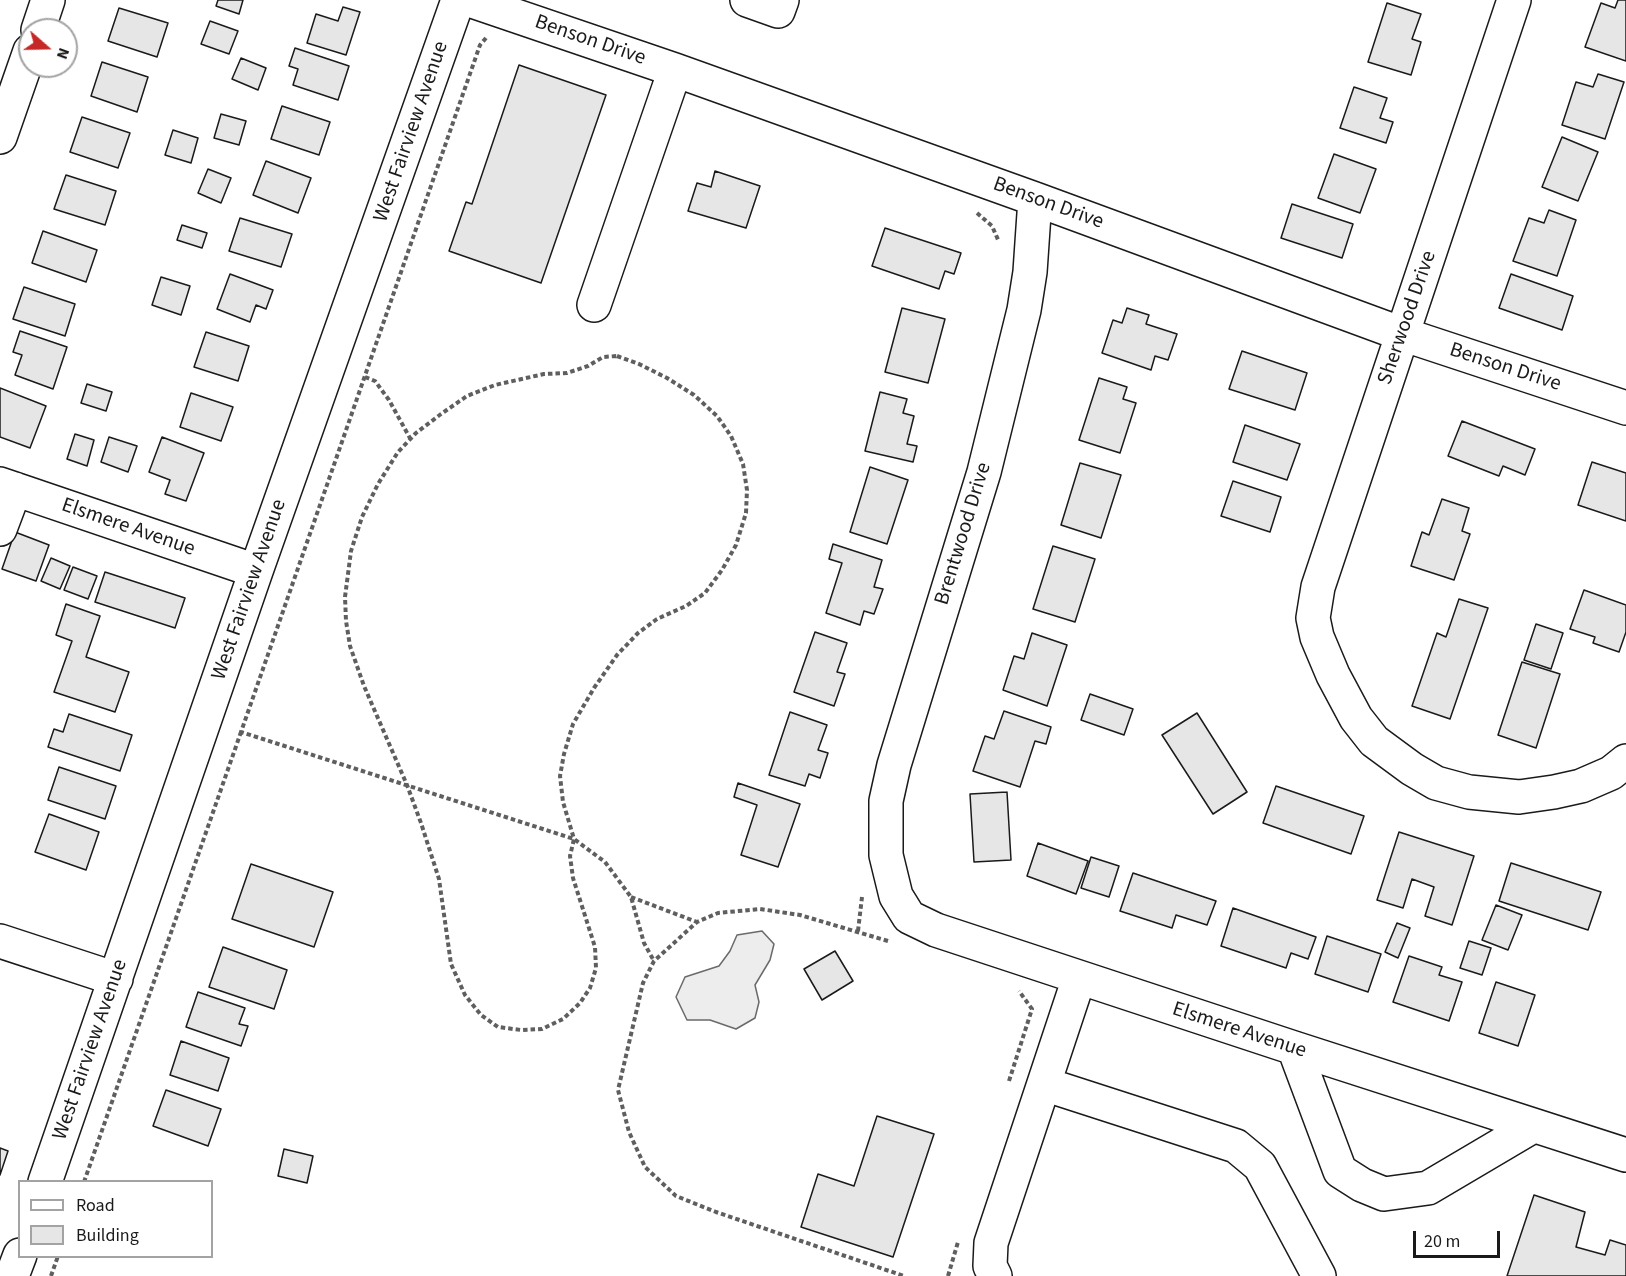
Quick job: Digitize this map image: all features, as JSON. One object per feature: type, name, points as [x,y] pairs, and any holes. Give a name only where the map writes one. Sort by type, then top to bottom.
[{"type":"street","points":[[42,18],[48,0]]},
{"type":"street","name":"West Fairview Avenue","points":[[46,1180],[256,571],[458,0]]},
{"type":"street","name":"Benson Drive","points":[[469,0],[675,70],[1402,334],[1626,408]]},
{"type":"street","points":[[747,0],[778,11],[782,0]]},
{"type":"street","name":"Sherwood Drive","points":[[1514,0],[1318,587],[1313,618],[1317,637],[1333,675],[1356,718],[1374,741],[1412,769],[1436,783],[1469,792],[1519,797],[1581,786],[1611,773],[1626,760]]},
{"type":"street","points":[[594,305],[675,70]]},
{"type":"street","points":[[0,137],[21,78]]},
{"type":"street","name":"Brentwood Drive","points":[[888,865],[886,801],[894,765],[987,460],[1024,310],[1030,272],[1035,199]]},
{"type":"street","points":[[0,529],[8,487]]},
{"type":"street","name":"Elsmere Avenue","points":[[8,487],[256,571]]},
{"type":"street","name":"Elsmere Avenue","points":[[888,865],[896,896],[909,917],[936,930],[1626,1155]]},
{"type":"street","points":[[0,940],[116,979]]},
{"type":"street","points":[[995,1276],[990,1266],[991,1243],[1079,978]]},
{"type":"street","points":[[1294,1048],[1340,1171],[1362,1185],[1384,1194],[1428,1188],[1533,1126]]},
{"type":"street","points":[[1044,1084],[1236,1146],[1260,1166],[1319,1276]]},
{"type":"street","points":[[12,1276],[19,1258]]},
{"type":"path","points":[[85,1180],[480,45],[484,39],[493,37]]},
{"type":"path","points":[[976,212],[992,226],[1003,249]]},
{"type":"path","points":[[617,356],[658,374],[694,395],[717,416],[731,436],[743,465],[747,490],[746,513],[735,544],[722,570],[705,593],[686,606],[657,619],[638,633],[617,655],[573,724],[560,776],[562,802],[574,839],[570,856],[573,878],[594,947],[596,968],[590,988],[580,1003],[563,1019],[542,1029],[521,1030],[498,1027],[481,1015],[465,995],[451,964],[439,879],[407,785],[364,686],[350,646],[345,621],[345,597],[351,551],[362,517],[378,484],[398,452],[411,440],[441,414],[467,396],[495,385],[543,374],[567,373],[588,366],[603,357],[617,356]]},
{"type":"path","points":[[365,377],[375,381],[389,400],[411,440]]},
{"type":"path","points":[[241,732],[574,839],[605,862],[631,897],[644,943],[654,961]]},
{"type":"path","points":[[858,932],[864,888]]},
{"type":"path","points":[[631,897],[697,922]]},
{"type":"path","points":[[891,942],[801,915],[760,909],[718,913],[697,922],[654,961],[643,983],[618,1090],[629,1132],[645,1167],[676,1196],[716,1212],[904,1276]]},
{"type":"path","points":[[1007,1087],[1032,1009],[1012,982]]},
{"type":"path","points":[[948,1276],[962,1232]]},
{"type":"path","points":[[51,1276],[58,1258]]},
{"type":"shaded area","points":[[762,931],[774,944],[770,960],[755,985],[759,1002],[755,1018],[736,1029],[710,1020],[687,1020],[676,997],[685,977],[719,966],[730,951],[737,935]]},
{"type":"building","points":[[218,0],[243,0],[239,14],[216,6]]},
{"type":"building","points":[[1618,0],[1626,0],[1626,61],[1585,47],[1601,3],[1615,8]]},
{"type":"building","points":[[1387,3],[1421,14],[1412,39],[1421,42],[1411,75],[1368,62]]},
{"type":"building","points":[[343,7],[360,12],[346,55],[307,43],[316,14],[338,21]]},
{"type":"building","points":[[119,8],[168,23],[157,57],[108,41]]},
{"type":"building","points":[[210,21],[238,31],[229,54],[201,44]]},
{"type":"building","points":[[295,48],[349,66],[338,100],[293,85],[298,69],[289,66]]},
{"type":"building","points":[[241,58],[266,68],[258,90],[232,79]]},
{"type":"building","points":[[102,62],[148,77],[137,112],[91,96]]},
{"type":"building","points":[[519,65],[606,95],[541,283],[449,251],[466,202],[472,204]]},
{"type":"building","points":[[1598,74],[1624,82],[1605,139],[1562,125],[1576,82],[1593,87]]},
{"type":"building","points":[[1354,87],[1387,98],[1380,118],[1393,122],[1386,143],[1340,128]]},
{"type":"building","points":[[282,106],[330,122],[319,155],[271,139]]},
{"type":"building","points":[[221,114],[246,121],[239,145],[214,138]]},
{"type":"building","points":[[82,117],[130,133],[118,168],[70,152]]},
{"type":"building","points":[[173,130],[198,138],[191,163],[165,155]]},
{"type":"building","points":[[1562,137],[1598,152],[1578,201],[1542,187]]},
{"type":"building","points":[[1334,154],[1376,169],[1360,213],[1318,198]]},
{"type":"building","points":[[266,161],[311,178],[298,213],[253,195]]},
{"type":"building","points":[[208,169],[231,178],[221,203],[198,193]]},
{"type":"building","points":[[715,171],[760,186],[746,228],[688,211],[697,183],[711,187]]},
{"type":"building","points":[[66,175],[116,191],[105,225],[54,209]]},
{"type":"building","points":[[1292,204],[1353,224],[1342,258],[1281,238]]},
{"type":"building","points":[[1549,210],[1576,220],[1557,276],[1513,261],[1529,218],[1544,223]]},
{"type":"building","points":[[240,218],[292,234],[281,267],[229,251]]},
{"type":"building","points":[[182,225],[207,233],[202,248],[177,240]]},
{"type":"building","points":[[885,228],[961,253],[954,274],[945,271],[939,289],[872,266]]},
{"type":"building","points":[[43,231],[97,250],[86,282],[32,263]]},
{"type":"building","points":[[230,274],[273,290],[266,309],[256,305],[250,322],[217,309]]},
{"type":"building","points":[[1511,274],[1573,296],[1562,330],[1499,308]]},
{"type":"building","points":[[161,277],[190,286],[181,315],[152,305]]},
{"type":"building","points":[[24,287],[75,304],[65,336],[13,319]]},
{"type":"building","points":[[902,308],[945,319],[928,383],[885,372]]},
{"type":"building","points":[[1127,308],[1149,315],[1146,324],[1177,334],[1168,360],[1155,356],[1151,370],[1102,353],[1113,320],[1122,323]]},
{"type":"building","points":[[20,331],[67,347],[53,389],[15,375],[22,355],[13,352]]},
{"type":"building","points":[[206,332],[249,346],[238,381],[194,367]]},
{"type":"building","points":[[1242,351],[1307,373],[1295,410],[1229,389]]},
{"type":"building","points":[[1099,378],[1127,387],[1123,399],[1136,403],[1120,453],[1079,440]]},
{"type":"building","points":[[87,384],[112,392],[106,411],[81,403]]},
{"type":"building","points":[[0,388],[46,406],[30,448],[0,437]]},
{"type":"building","points":[[880,392],[907,399],[903,413],[914,416],[907,444],[917,446],[913,462],[865,451]]},
{"type":"building","points":[[191,393],[233,407],[221,441],[180,427]]},
{"type":"building","points":[[1462,421],[1535,449],[1525,475],[1503,466],[1499,476],[1448,456]]},
{"type":"building","points":[[1245,425],[1300,444],[1287,480],[1233,462]]},
{"type":"building","points":[[75,434],[94,440],[87,466],[67,459]]},
{"type":"building","points":[[109,437],[137,446],[128,472],[101,462]]},
{"type":"building","points":[[162,437],[204,453],[186,501],[165,494],[170,480],[149,472]]},
{"type":"building","points":[[1592,462],[1626,473],[1626,521],[1578,505]]},
{"type":"building","points":[[1080,463],[1121,475],[1101,538],[1061,525]]},
{"type":"building","points":[[870,467],[908,480],[887,544],[850,532]]},
{"type":"building","points":[[1233,481],[1281,497],[1270,532],[1221,516]]},
{"type":"building","points":[[1442,499],[1469,508],[1462,531],[1470,534],[1454,580],[1411,566],[1422,532],[1429,535]]},
{"type":"building","points":[[15,532],[49,545],[36,581],[2,569]]},
{"type":"building","points":[[833,544],[882,560],[874,587],[883,589],[874,614],[864,611],[860,625],[826,613],[842,563],[829,559]]},
{"type":"building","points":[[1053,546],[1095,559],[1075,622],[1033,609]]},
{"type":"building","points":[[51,558],[70,566],[60,589],[41,581]]},
{"type":"building","points":[[73,567],[97,576],[88,599],[64,590]]},
{"type":"building","points":[[105,572],[185,598],[175,628],[95,602]]},
{"type":"building","points":[[1584,590],[1626,605],[1626,632],[1619,652],[1593,643],[1595,637],[1570,629]]},
{"type":"building","points":[[1459,599],[1488,608],[1450,719],[1412,706],[1437,633],[1446,637]]},
{"type":"building","points":[[66,604],[100,616],[86,657],[129,672],[115,712],[54,692],[72,641],[56,635]]},
{"type":"building","points":[[1536,624],[1563,633],[1551,669],[1524,660]]},
{"type":"building","points":[[815,632],[847,643],[837,672],[845,674],[834,706],[794,692]]},
{"type":"building","points":[[1032,633],[1067,645],[1047,706],[1003,690],[1014,656],[1024,659]]},
{"type":"building","points":[[1522,662],[1560,674],[1536,748],[1498,735]]},
{"type":"building","points":[[1090,694],[1133,709],[1124,735],[1081,720]]},
{"type":"building","points":[[1004,711],[1051,727],[1046,744],[1035,741],[1020,787],[973,771],[985,736],[994,739]]},
{"type":"building","points":[[790,712],[827,725],[818,750],[828,753],[820,778],[809,774],[805,786],[769,775]]},
{"type":"building","points":[[1197,713],[1247,792],[1213,814],[1162,735]]},
{"type":"building","points":[[69,714],[132,735],[120,771],[48,747],[54,729],[63,732]]},
{"type":"building","points":[[59,767],[116,786],[105,819],[48,800]]},
{"type":"building","points":[[738,783],[800,804],[778,867],[741,855],[757,805],[734,797]]},
{"type":"building","points":[[1276,786],[1364,816],[1351,854],[1263,823]]},
{"type":"building","points":[[1007,792],[1011,860],[974,862],[970,794]]},
{"type":"building","points":[[49,814],[99,832],[86,870],[35,852]]},
{"type":"building","points":[[1399,832],[1474,856],[1452,925],[1425,916],[1434,887],[1412,879],[1403,908],[1377,900]]},
{"type":"building","points":[[1038,843],[1088,861],[1076,894],[1027,876]]},
{"type":"building","points":[[1091,857],[1119,866],[1109,897],[1081,888]]},
{"type":"building","points":[[1511,863],[1601,892],[1588,930],[1499,901]]},
{"type":"building","points":[[251,864],[333,892],[314,947],[232,919]]},
{"type":"building","points":[[1133,873],[1216,901],[1207,925],[1176,915],[1172,928],[1120,911]]},
{"type":"building","points":[[1496,905],[1522,915],[1508,950],[1482,940]]},
{"type":"building","points":[[1233,908],[1316,937],[1308,959],[1291,953],[1286,968],[1221,946]]},
{"type":"building","points":[[1397,923],[1410,928],[1398,958],[1385,952]]},
{"type":"building","points":[[1327,936],[1381,954],[1368,992],[1315,974]]},
{"type":"building","points":[[1469,941],[1491,948],[1482,975],[1460,968]]},
{"type":"building","points":[[223,947],[287,970],[274,1009],[209,987]]},
{"type":"building","points":[[835,951],[853,981],[822,1000],[804,969]]},
{"type":"building","points":[[1409,956],[1442,967],[1439,975],[1462,982],[1449,1021],[1393,1002]]},
{"type":"building","points":[[1496,982],[1535,995],[1518,1046],[1479,1033]]},
{"type":"building","points":[[198,992],[245,1008],[239,1024],[248,1026],[241,1046],[186,1027]]},
{"type":"building","points":[[181,1041],[229,1058],[218,1091],[170,1075]]},
{"type":"building","points":[[166,1090],[221,1109],[208,1146],[153,1126]]},
{"type":"building","points":[[877,1116],[934,1134],[893,1257],[801,1227],[818,1174],[854,1186]]},
{"type":"building","points":[[0,1148],[8,1151],[0,1175]]},
{"type":"building","points":[[284,1149],[313,1156],[307,1183],[278,1176]]},
{"type":"building","points":[[1534,1195],[1585,1212],[1576,1247],[1605,1255],[1610,1240],[1626,1245],[1626,1276],[1507,1276]]}]
